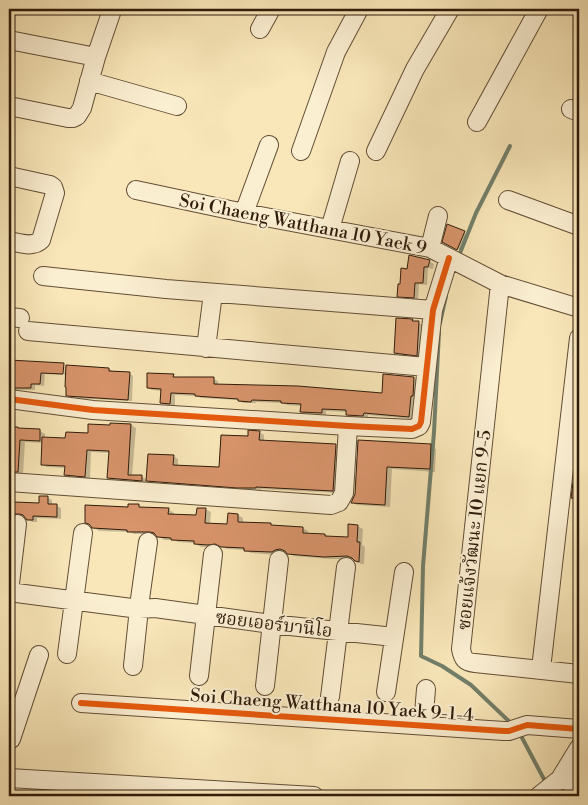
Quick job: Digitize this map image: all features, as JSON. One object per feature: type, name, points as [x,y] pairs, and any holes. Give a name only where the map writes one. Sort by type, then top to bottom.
[{"type":"street","points":[[9,106],[72,118],[77,116],[82,108],[111,9]]},
{"type":"street","points":[[260,30],[271,9]]},
{"type":"street","points":[[301,151],[336,52],[358,9]]},
{"type":"street","points":[[376,151],[416,69],[450,9]]},
{"type":"street","points":[[477,122],[539,9]]},
{"type":"street","points":[[9,40],[96,57]]},
{"type":"street","points":[[90,81],[177,106]]},
{"type":"street","points":[[244,213],[269,144]]},
{"type":"street","points":[[330,229],[350,161]]},
{"type":"street","points":[[9,176],[50,185],[55,193],[42,240],[30,245],[9,241]]},
{"type":"street","name":"Soi Chaeng Watthana 10 Yaek 9","points":[[136,190],[244,213],[430,248],[500,284],[579,308]]},
{"type":"street","points":[[508,200],[579,226]]},
{"type":"street","points":[[430,248],[438,216]]},
{"type":"street","points":[[9,399],[93,410],[348,426],[416,428],[421,422],[422,417],[433,310],[454,261]]},
{"type":"street","points":[[42,276],[212,293],[433,310]]},
{"type":"street","name":"ซอยแจ้งวัฒนะ 10 แยก 9-5","points":[[500,284],[461,649],[462,655],[468,662],[579,674]]},
{"type":"street","points":[[206,348],[212,293]]},
{"type":"street","points":[[19,322],[92,336],[426,367]]},
{"type":"street","points":[[541,669],[579,338]]},
{"type":"street","points":[[9,482],[331,506],[340,502],[344,493],[348,426]]},
{"type":"street","points":[[9,587],[17,524]]},
{"type":"street","points":[[67,654],[83,533]]},
{"type":"street","points":[[133,666],[145,606],[148,542]]},
{"type":"street","points":[[199,676],[213,554]]},
{"type":"street","points":[[265,686],[279,560]]},
{"type":"street","points":[[330,697],[346,567]]},
{"type":"street","points":[[386,692],[404,572]]},
{"type":"street","name":"ซอยเออร์บานิโอ","points":[[9,587],[76,595],[206,616],[394,637]]},
{"type":"street","points":[[16,740],[39,655]]},
{"type":"street","points":[[422,726],[426,689]]},
{"type":"street","name":"Soi Chaeng Watthana 10 Yaek 9-1-4","points":[[81,703],[422,726],[516,729],[534,725],[579,729]]},
{"type":"street","points":[[539,796],[557,781],[579,748]]},
{"type":"street","points":[[9,778],[126,791],[306,796]]},
{"type":"street","points":[[557,781],[579,784]]},
{"type":"building","points":[[447,224],[465,231],[457,250],[442,242]]},
{"type":"building","points":[[409,255],[430,260],[428,267],[424,267],[423,283],[415,283],[414,298],[397,297],[401,268],[407,269]]},
{"type":"building","points":[[396,318],[419,321],[417,356],[394,353]]},
{"type":"building","points":[[9,360],[64,363],[63,374],[41,373],[40,384],[31,384],[31,388],[9,388]]},
{"type":"building","points":[[66,365],[109,368],[109,371],[130,372],[128,400],[66,396]]},
{"type":"building","points":[[147,373],[174,374],[173,377],[214,377],[214,384],[298,386],[382,393],[383,374],[414,377],[409,417],[364,413],[363,416],[346,415],[346,410],[322,409],[322,413],[300,412],[301,404],[281,403],[281,401],[238,401],[238,399],[195,396],[195,394],[171,393],[170,404],[160,403],[161,389],[147,388]]},
{"type":"building","points":[[110,423],[131,424],[128,475],[142,475],[142,481],[107,478],[109,451],[87,450],[85,477],[64,475],[65,466],[41,465],[42,437],[65,438],[66,432],[88,433],[88,424],[110,425]]},
{"type":"building","points":[[9,427],[40,429],[40,441],[20,440],[18,472],[9,472]]},
{"type":"building","points":[[248,430],[260,431],[259,440],[336,444],[333,491],[256,487],[237,488],[146,481],[148,454],[174,455],[173,465],[219,467],[221,435],[248,436]]},
{"type":"building","points":[[358,440],[431,444],[430,469],[387,467],[385,505],[351,503],[355,494]]},
{"type":"building","points":[[573,483],[579,484],[579,499],[571,498]]},
{"type":"building","points":[[39,496],[48,496],[48,504],[57,504],[57,517],[33,516],[33,520],[27,520],[23,515],[14,514],[14,502],[39,503]]},
{"type":"building","points":[[128,504],[139,504],[139,507],[169,508],[168,514],[196,515],[197,508],[206,508],[205,523],[227,524],[228,513],[238,514],[238,522],[271,523],[271,525],[303,527],[303,533],[325,534],[325,536],[348,537],[348,524],[358,525],[357,542],[360,542],[359,562],[347,556],[324,557],[287,554],[280,549],[272,552],[244,551],[244,548],[221,547],[215,544],[194,544],[194,541],[157,537],[154,533],[150,532],[127,532],[127,530],[92,528],[89,524],[85,523],[85,505],[128,507]]},
{"type":"waterway","points":[[458,258],[476,213],[510,146]]},
{"type":"waterway","points":[[440,323],[446,296]]},
{"type":"waterway","points":[[439,332],[434,432],[423,566],[421,656],[442,666],[471,685],[513,725]]},
{"type":"waterway","points":[[519,732],[546,783]]},
{"type":"cycle path","points":[[9,399],[93,410],[412,429],[419,426],[421,422],[433,310],[449,258]]},
{"type":"cycle path","points":[[81,703],[504,731],[527,725],[579,729]]}]
